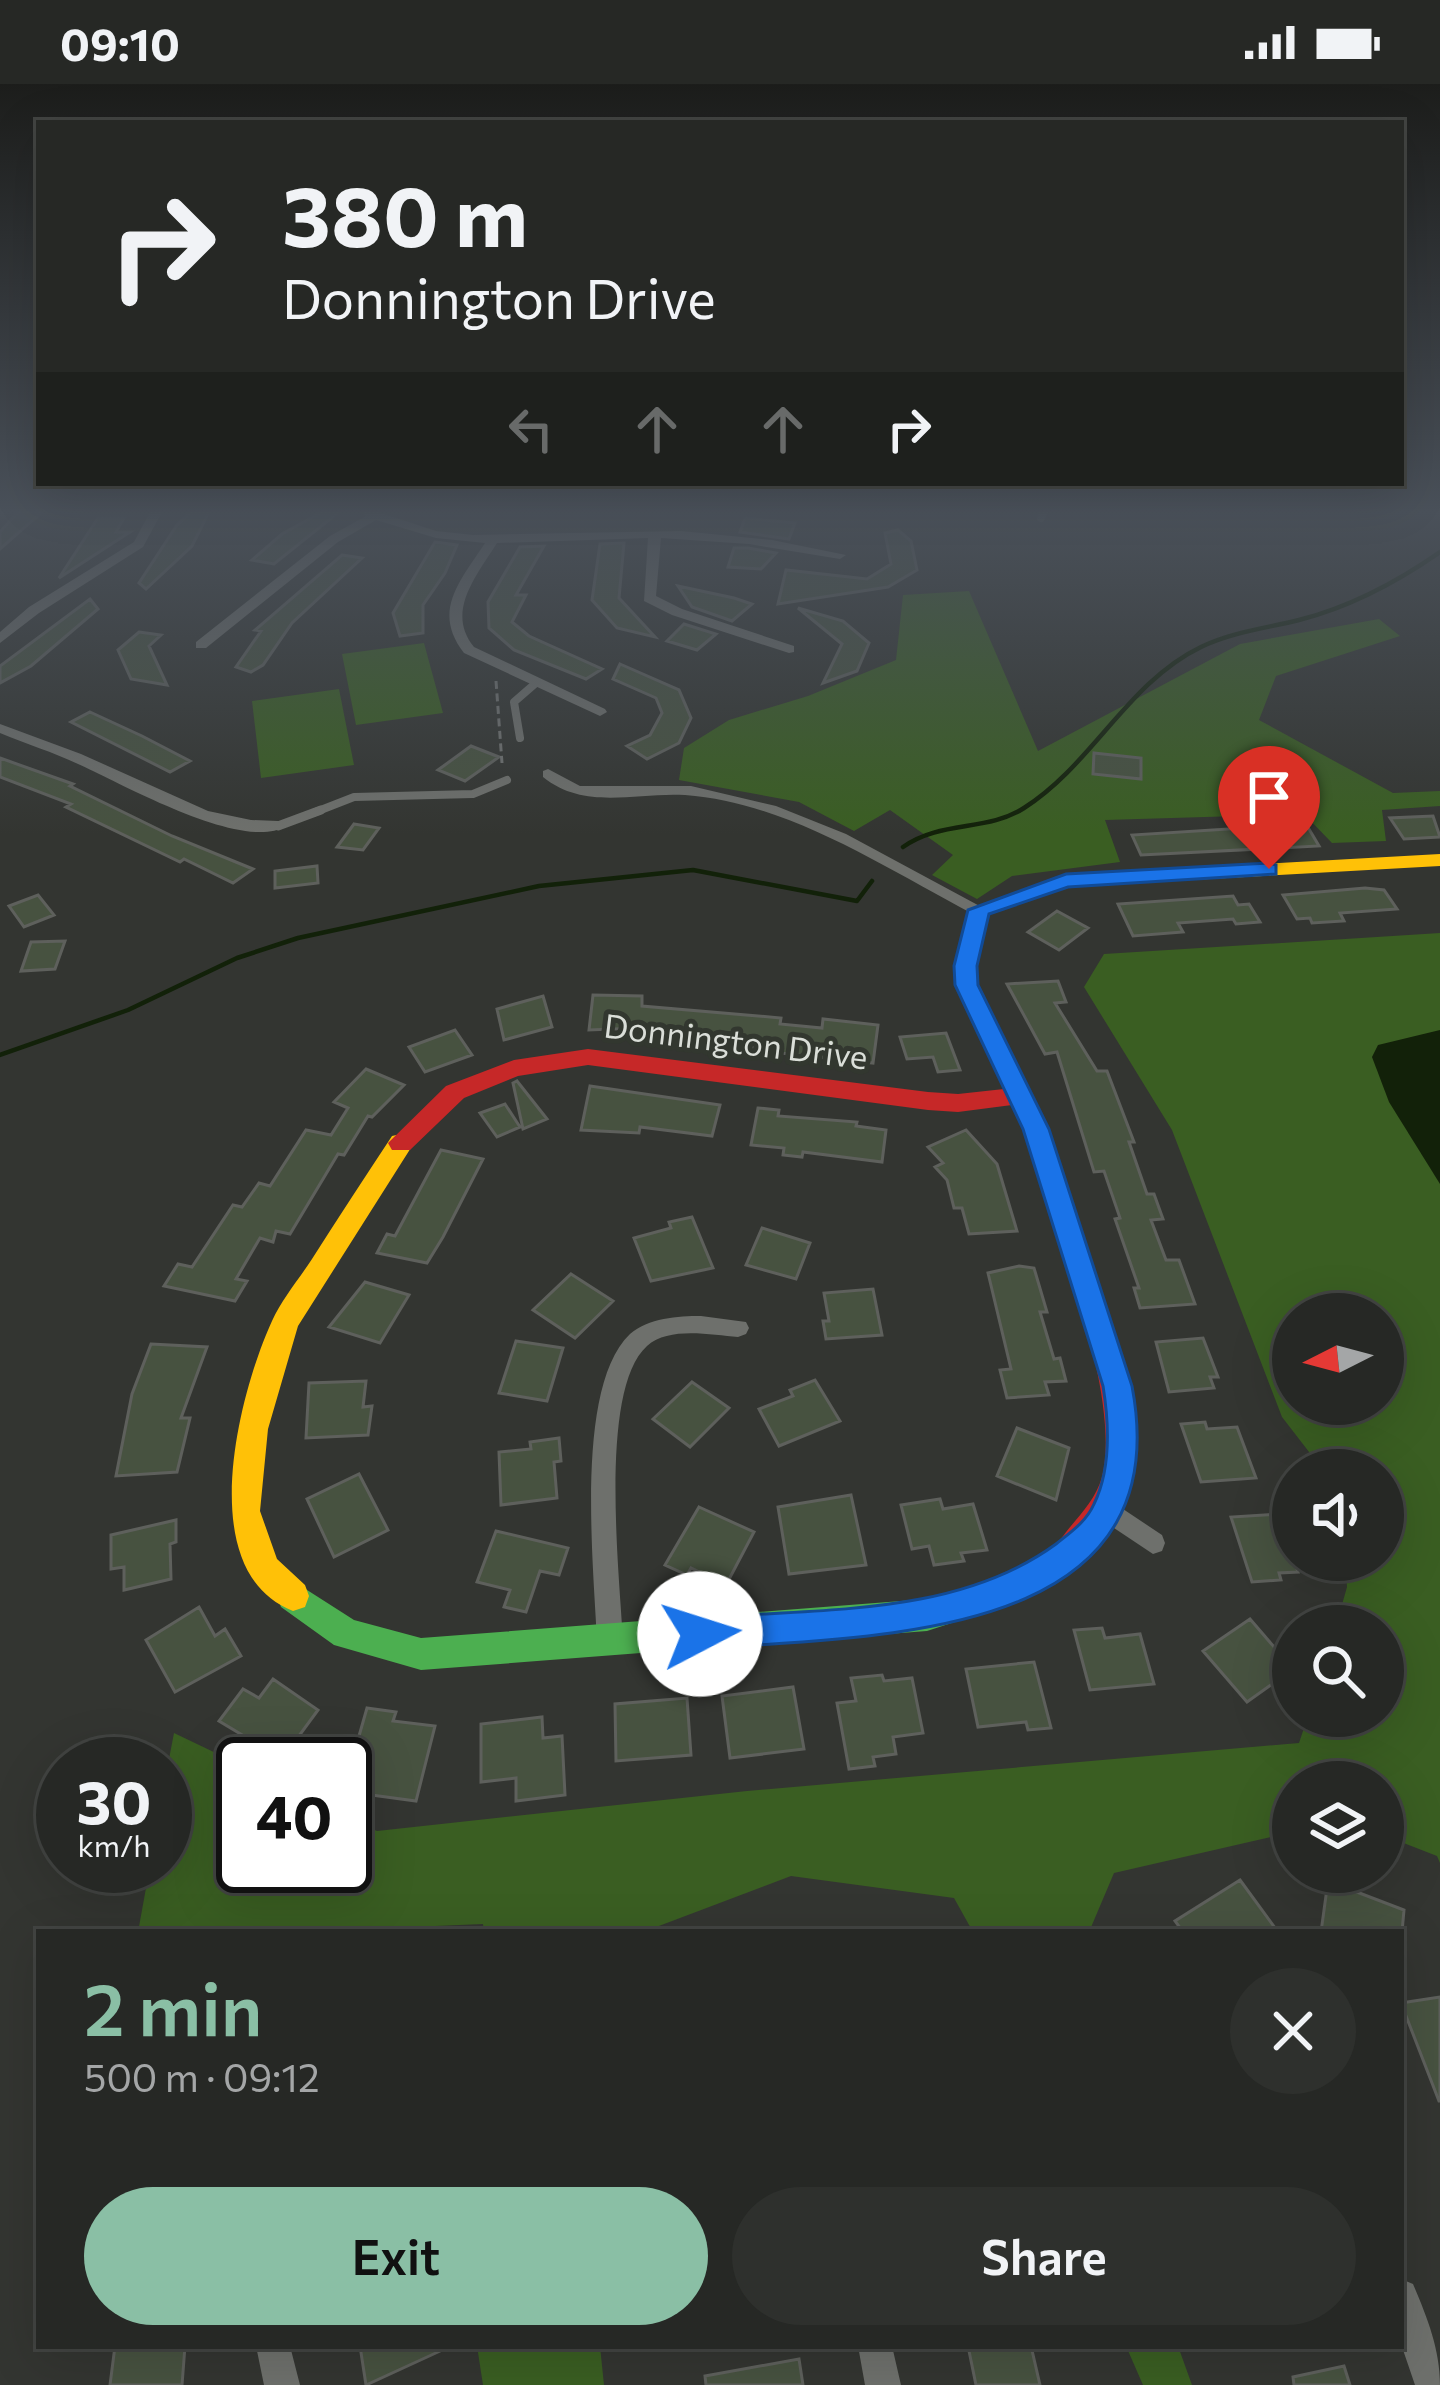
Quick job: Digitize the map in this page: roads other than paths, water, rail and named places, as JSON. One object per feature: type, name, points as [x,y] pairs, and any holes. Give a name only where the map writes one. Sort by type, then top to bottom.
[{"type":"street","points":[[0,639],[23,619]]},
{"type":"street","points":[[201,645],[233,619]]},
{"type":"street","points":[[453,619],[452,629],[470,650],[600,712]]},
{"type":"street","points":[[699,619],[789,649]]},
{"type":"street","points":[[0,728],[85,761],[188,813],[228,824],[278,826]]},
{"type":"street","points":[[548,774],[556,784],[585,792],[682,790],[783,809],[979,910],[1066,881],[1440,860]]},
{"type":"street","name":"Donnington Drive","points":[[979,910],[965,966],[967,985],[1023,1096],[1118,1386],[1124,1450],[1108,1510],[1090,1537],[1034,1579],[965,1607],[927,1615],[462,1654],[382,1647],[346,1634],[315,1614],[264,1568],[244,1511],[253,1429],[285,1324],[399,1144],[455,1092],[514,1068],[588,1058],[928,1101],[1023,1096]]},
{"type":"street","points":[[610,1641],[605,1419],[618,1360],[640,1337],[678,1324],[738,1328]]},
{"type":"street","points":[[1108,1510],[1153,1543]]},
{"type":"street","points":[[1404,2304],[1433,2385]]},
{"type":"street","points":[[274,2349],[282,2385]]},
{"type":"street","points":[[876,2349],[883,2385]]},
{"type":"lane","points":[[520,738],[514,702],[536,682]]},
{"type":"lane","points":[[278,826],[354,797],[473,794],[507,780]]},
{"type":"waterway","points":[[903,847],[933,833],[995,820],[1024,808],[1070,770],[1131,702],[1175,662],[1237,634],[1301,619]]},
{"type":"waterway","points":[[0,1055],[128,1010],[237,958],[298,938],[539,886],[693,870],[857,901],[872,881]]}]
